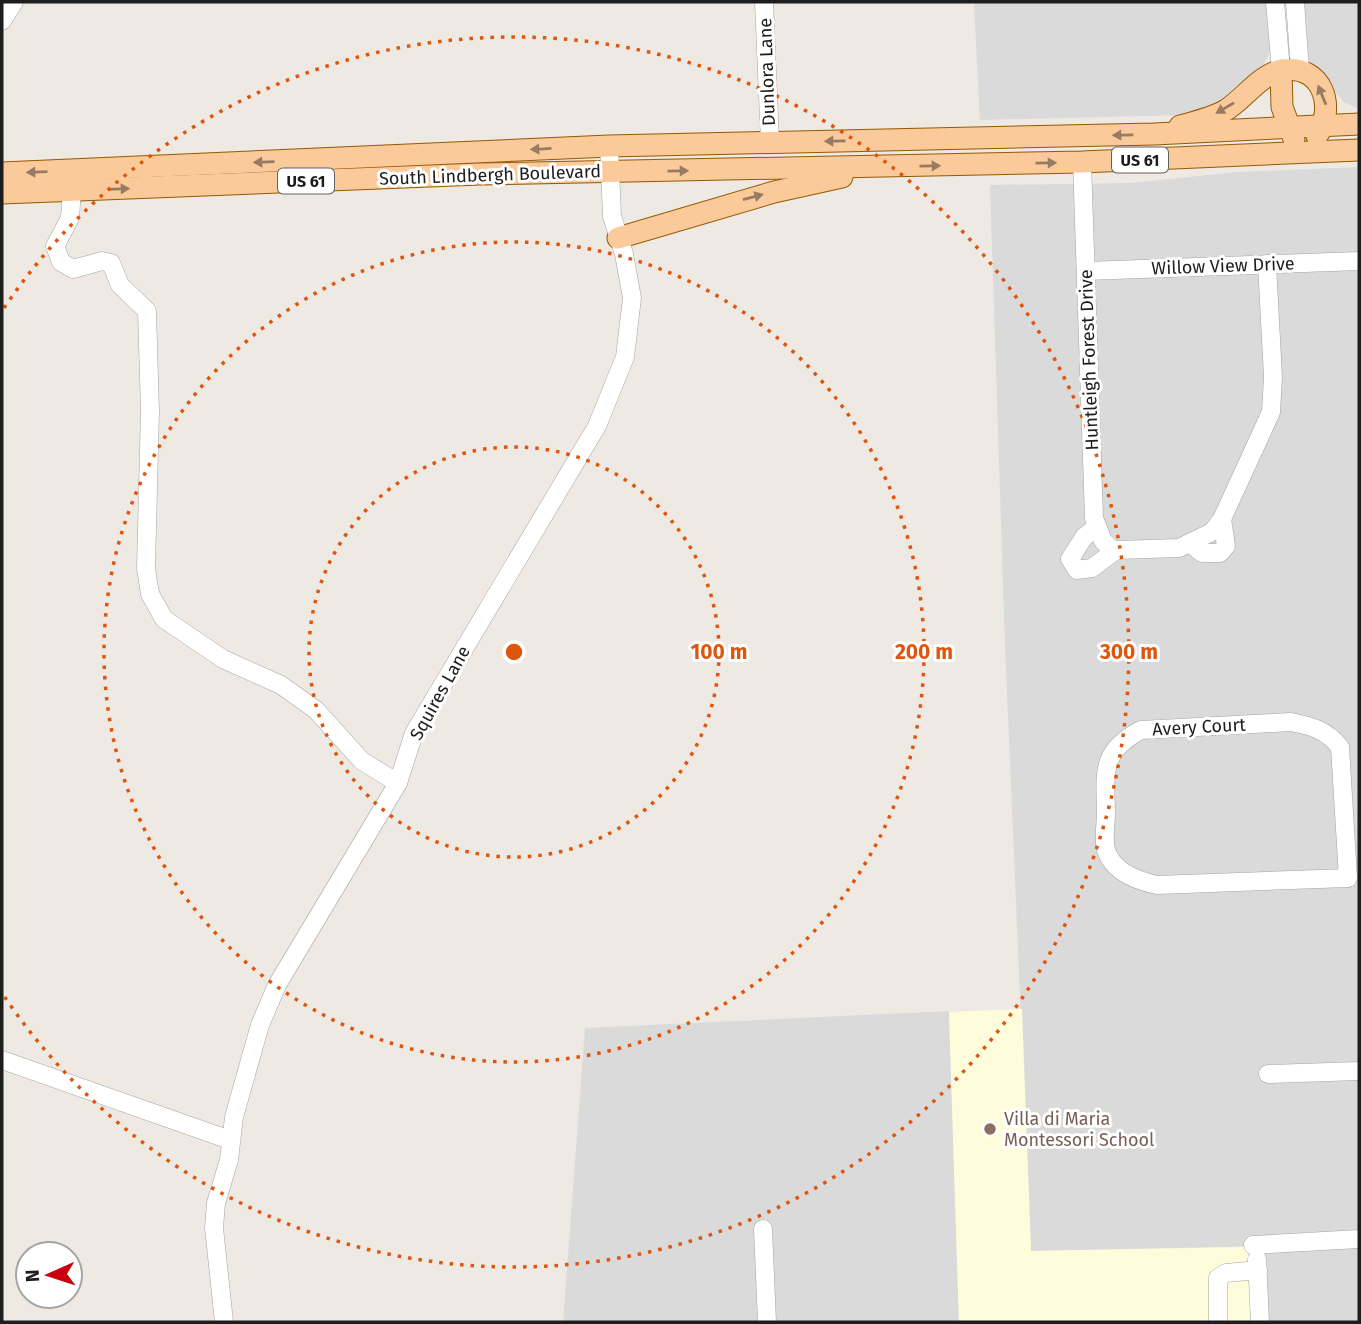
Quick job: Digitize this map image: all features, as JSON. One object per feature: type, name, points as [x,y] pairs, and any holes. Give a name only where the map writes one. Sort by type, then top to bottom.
[{"type":"main road","points":[[1154,134],[1226,109],[1268,75],[1291,70],[1322,88],[1327,114],[1322,127],[1301,153],[1282,107],[1291,70]]},
{"type":"main road","name":"US 61","points":[[1154,134],[1359,124]]},
{"type":"main road","name":"South Lindbergh Boulevard","points":[[2,173],[609,146],[1154,134]]},
{"type":"main road","name":"US 61","points":[[1082,162],[1359,150]]},
{"type":"main road","name":"South Lindbergh Boulevard","points":[[2,193],[480,174],[1082,162]]},
{"type":"main road","points":[[618,238],[774,192],[892,166]]},
{"type":"street","points":[[2,21],[14,2]]},
{"type":"street","name":"Dunlora Lane","points":[[764,2],[770,142]]},
{"type":"street","points":[[1275,2],[1291,70]]},
{"type":"street","points":[[1291,70],[1295,2]]},
{"type":"street","name":"Squires Lane","points":[[223,1322],[214,1228],[215,1203],[229,1160],[230,1140],[260,1025],[276,985],[398,783],[414,733],[597,426],[625,357],[632,298],[624,254],[612,216],[609,146]]},
{"type":"street","name":"Huntleigh Forest Drive","points":[[1082,162],[1094,518],[1103,541],[1114,551]]},
{"type":"street","points":[[72,190],[70,218],[55,246],[61,262],[73,269],[102,261],[111,263],[120,285],[147,312],[150,411],[145,568],[150,593],[164,619],[223,659],[281,685],[316,710],[362,761],[398,783]]},
{"type":"street","name":"Willow View Drive","points":[[1086,271],[1359,261]]},
{"type":"street","points":[[1097,527],[1075,549],[1070,559],[1076,569],[1092,568],[1114,551],[1179,548],[1212,532],[1222,519],[1271,412],[1273,377],[1267,264]]},
{"type":"street","name":"Avery Court","points":[[1291,722],[1313,726],[1330,735],[1340,747],[1353,877],[1157,885],[1136,880],[1117,866],[1107,850],[1105,770],[1112,752],[1123,740],[1141,730],[1291,722]]},
{"type":"street","points":[[2,1060],[230,1140]]},
{"type":"street","points":[[1268,1074],[1359,1071]]},
{"type":"street","points":[[763,1229],[767,1322]]},
{"type":"street","points":[[1260,1322],[1255,1245],[1359,1239]]},
{"type":"street","points":[[1218,1322],[1218,1278],[1226,1273],[1258,1270]]},
{"type":"shaded area","points":[[974,2],[1267,2],[1270,53],[1259,73],[1227,102],[1187,115],[980,120]]},
{"type":"shaded area","points":[[1303,2],[1359,2],[1359,109],[1344,102],[1309,62]]},
{"type":"shaded area","points":[[1359,167],[1359,1322],[1266,1322],[1263,1246],[1031,1251],[1005,646],[990,185],[1130,183],[1237,172]]},
{"type":"shaded area","name":"Villa di Maria Montessori School","points":[[1022,1009],[1031,1251],[1248,1247],[1252,1322],[959,1322],[949,1012]]},
{"type":"shaded area","points":[[949,1011],[959,1322],[563,1322],[585,1028]]},
{"type":"place","name":"Villa di Maria Montessori School","points":[[990,1129]]}]
